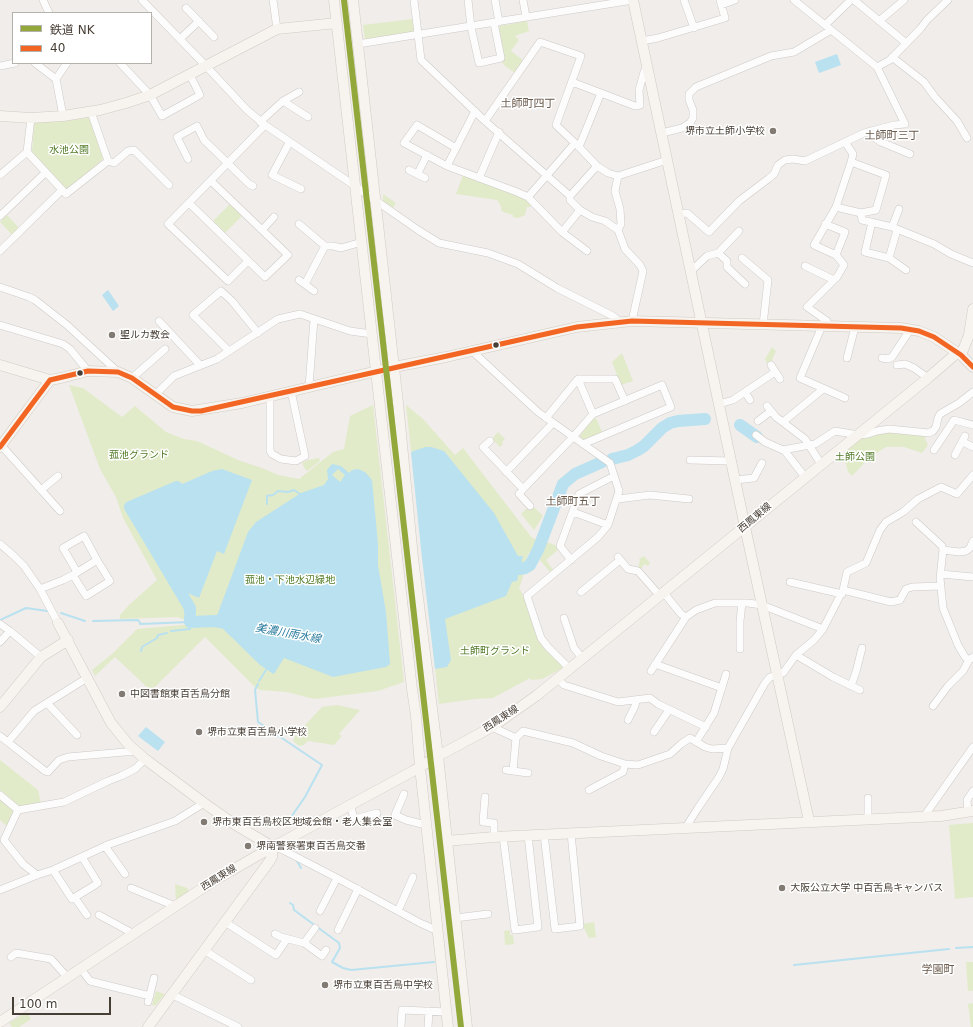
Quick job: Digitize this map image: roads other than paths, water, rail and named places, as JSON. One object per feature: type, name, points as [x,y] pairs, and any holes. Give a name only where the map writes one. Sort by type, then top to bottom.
[{"type":"street","points":[[43,0],[49,12]]},
{"type":"street","points":[[142,0],[262,124],[376,201],[439,243],[488,253],[518,264],[557,288],[613,316],[620,322]]},
{"type":"street","points":[[273,0],[277,29]]},
{"type":"street","points":[[334,0],[416,716],[420,767],[448,1027]]},
{"type":"street","points":[[353,0],[394,367],[413,558],[438,756],[467,1027]]},
{"type":"street","points":[[414,0],[422,60],[485,121],[500,132],[570,196],[570,200],[580,210],[592,218],[605,221],[618,230],[625,249],[640,265],[643,272],[632,321]]},
{"type":"street","points":[[468,0],[471,27],[479,63],[501,58],[496,22],[495,0]]},
{"type":"street","points":[[523,0],[526,17]]},
{"type":"street","points":[[358,44],[471,27],[597,3],[633,0],[809,821]]},
{"type":"street","points":[[684,0],[694,28]]},
{"type":"street","points":[[642,41],[658,38],[725,18],[720,2],[735,0]]},
{"type":"street","points":[[679,214],[686,212],[709,232],[739,201],[774,174],[778,165],[785,160],[793,159],[805,161],[870,131],[894,125],[906,124],[877,67],[794,0]]},
{"type":"street","points":[[825,25],[852,0],[906,43]]},
{"type":"street","points":[[879,21],[904,0]]},
{"type":"street","points":[[877,67],[892,57],[944,1]]},
{"type":"street","points":[[186,8],[214,37]]},
{"type":"street","points":[[180,39],[199,22]]},
{"type":"street","points":[[0,116],[30,118],[63,116],[91,112],[126,103],[150,95],[277,29],[337,23]]},
{"type":"street","points":[[662,132],[682,128],[690,123],[693,118],[693,110],[689,100],[689,94],[696,87],[771,56],[794,52],[831,30]]},
{"type":"street","points":[[485,121],[540,42],[581,56],[556,126],[577,145],[596,166],[608,173],[618,176],[667,160]]},
{"type":"street","points":[[892,57],[924,82],[935,98],[957,121],[967,138]]},
{"type":"street","points":[[0,66],[12,64]]},
{"type":"street","points":[[36,64],[56,79],[63,116]]},
{"type":"street","points":[[56,79],[66,64]]},
{"type":"street","points":[[121,64],[150,95],[162,116],[200,95],[190,75]]},
{"type":"street","points":[[572,82],[635,106],[640,105],[638,90],[647,67]]},
{"type":"street","points":[[248,261],[228,281],[168,224],[228,163],[284,101],[299,92]]},
{"type":"street","points":[[528,197],[547,175],[577,145],[600,93]]},
{"type":"street","points":[[284,101],[308,117]]},
{"type":"street","points":[[447,166],[475,111]]},
{"type":"street","points":[[91,112],[108,161]]},
{"type":"street","points":[[0,175],[27,152],[30,118]]},
{"type":"street","points":[[456,148],[417,125],[404,143],[447,166],[528,197],[562,232],[587,251]]},
{"type":"street","points":[[188,160],[177,137],[197,126],[204,140],[253,186]]},
{"type":"street","points":[[870,131],[875,138],[881,142],[910,154]]},
{"type":"street","points":[[479,178],[500,132]]},
{"type":"street","points":[[289,142],[272,175],[301,188]]},
{"type":"street","points":[[845,142],[853,154],[851,162],[836,207],[814,245],[836,255],[844,265],[834,280],[807,307],[827,321],[800,378],[845,398]]},
{"type":"street","points":[[108,161],[114,163],[128,150],[134,150],[169,185]]},
{"type":"street","points":[[27,152],[66,194],[108,161]]},
{"type":"street","points":[[418,173],[427,155]]},
{"type":"street","points":[[836,207],[861,213],[876,210],[886,175],[851,162]]},
{"type":"street","points":[[570,196],[596,166]]},
{"type":"street","points":[[410,170],[425,178]]},
{"type":"street","points":[[0,216],[45,173]]},
{"type":"street","points":[[618,176],[615,191],[620,209],[621,224],[618,230]]},
{"type":"street","points":[[189,203],[265,277],[288,255],[211,181]]},
{"type":"street","points":[[0,251],[62,190]]},
{"type":"street","points":[[888,258],[899,209]]},
{"type":"street","points":[[562,232],[580,210]]},
{"type":"street","points":[[861,213],[862,220],[894,228],[934,244],[951,254],[973,263]]},
{"type":"street","points":[[262,230],[274,217]]},
{"type":"street","points":[[872,222],[865,252],[888,258],[906,270]]},
{"type":"street","points":[[299,224],[325,246],[341,248],[362,242]]},
{"type":"street","points":[[825,224],[845,232],[836,255]]},
{"type":"street","points":[[691,271],[707,256],[718,253],[739,231]]},
{"type":"street","points":[[314,291],[302,282],[325,246]]},
{"type":"street","points":[[718,253],[728,261],[727,267],[745,284]]},
{"type":"street","points":[[742,258],[768,280],[763,325]]},
{"type":"street","points":[[805,266],[834,280]]},
{"type":"street","points":[[0,287],[36,300],[67,325],[118,372],[132,378],[173,407],[192,411],[242,403],[376,371],[577,327],[632,321],[901,328],[919,331],[934,337],[959,353],[973,367]]},
{"type":"street","points":[[230,351],[193,315],[221,292],[232,301],[258,333]]},
{"type":"street","name":"西鳳東線","points":[[0,1022],[215,880],[350,804],[492,727],[536,696],[959,353],[969,335],[973,309]]},
{"type":"street","points":[[154,395],[174,376],[217,359],[278,320],[300,314],[350,331],[372,334]]},
{"type":"street","points":[[309,387],[314,319]]},
{"type":"street","points":[[159,321],[200,365]]},
{"type":"street","points":[[0,324],[63,344],[70,349],[88,371]]},
{"type":"street","points":[[847,358],[855,327]]},
{"type":"street","points":[[882,358],[888,359],[892,357],[910,330]]},
{"type":"street","points":[[132,378],[165,349]]},
{"type":"street","points":[[471,350],[546,418],[610,463],[620,491],[608,525],[598,537],[527,596],[542,638],[548,647],[570,669]]},
{"type":"street","points":[[897,365],[905,364],[914,368],[928,378]]},
{"type":"street","points":[[0,365],[50,380],[88,371],[118,372]]},
{"type":"street","points":[[771,365],[780,379]]},
{"type":"street","points":[[719,404],[733,400],[775,372]]},
{"type":"street","points":[[546,418],[578,379]]},
{"type":"street","points":[[578,379],[615,379],[625,401]]},
{"type":"street","points":[[578,379],[593,414]]},
{"type":"street","points":[[50,380],[1,446],[60,511]]},
{"type":"street","points":[[530,506],[519,494],[593,414],[662,385],[671,407],[583,444]]},
{"type":"street","points":[[783,422],[823,389]]},
{"type":"street","points":[[270,396],[270,451],[281,460],[296,460],[305,456],[291,391]]},
{"type":"street","points":[[745,392],[750,400]]},
{"type":"street","points":[[756,435],[768,444],[784,450],[809,446],[817,443],[835,431],[858,435],[891,429],[926,433],[931,432],[936,428],[937,419],[940,414],[959,403],[973,392]]},
{"type":"street","points":[[758,421],[769,408],[783,422],[805,439],[821,464]]},
{"type":"street","points":[[934,450],[954,420],[973,425]]},
{"type":"street","points":[[506,472],[553,423]]},
{"type":"street","points":[[955,456],[964,439],[973,447]]},
{"type":"street","points":[[490,441],[484,447],[523,489]]},
{"type":"street","points":[[784,450],[805,477]]},
{"type":"street","points":[[690,460],[731,461]]},
{"type":"street","points":[[735,480],[754,478],[762,463]]},
{"type":"street","points":[[41,490],[58,476]]},
{"type":"street","points":[[572,560],[560,546],[579,494],[614,476]]},
{"type":"street","points":[[686,827],[720,777],[728,748],[765,683],[770,677],[783,672],[796,655],[814,640],[823,629],[842,592],[847,572],[866,563],[880,530],[886,522],[903,512],[918,499],[941,487],[957,494],[973,476]]},
{"type":"street","points":[[618,499],[650,494],[689,498]]},
{"type":"street","points":[[572,512],[608,525]]},
{"type":"street","points":[[916,522],[942,546],[941,586],[943,608],[958,645],[965,657],[971,659],[963,671],[948,686],[933,706]]},
{"type":"street","points":[[84,536],[97,560],[110,581],[86,596],[63,548],[84,536]]},
{"type":"street","points":[[0,544],[24,566],[40,589],[111,723],[128,744],[145,759],[234,824],[273,847],[283,850],[420,923],[438,930]]},
{"type":"street","points":[[943,550],[959,552],[966,551],[972,546]]},
{"type":"street","points":[[580,592],[619,559],[628,569],[638,571],[681,614],[686,617]]},
{"type":"street","points":[[40,589],[62,580],[97,560]]},
{"type":"street","points":[[941,574],[973,577]]},
{"type":"street","points":[[790,582],[891,602],[900,600],[906,589],[912,587],[941,586]]},
{"type":"street","points":[[651,671],[686,617],[696,610],[715,603],[762,605],[823,629]]},
{"type":"street","points":[[740,649],[740,621],[742,603]]},
{"type":"street","points":[[564,618],[574,648],[583,659]]},
{"type":"street","points":[[0,624],[42,657]]},
{"type":"street","points":[[0,642],[10,631]]},
{"type":"street","points":[[0,708],[42,657],[68,640]]},
{"type":"street","points":[[851,686],[862,648]]},
{"type":"street","points":[[796,655],[860,690]]},
{"type":"street","points":[[655,664],[722,688]]},
{"type":"street","points":[[696,742],[714,713],[726,674]]},
{"type":"street","points":[[8,742],[34,711],[87,678]]},
{"type":"street","points":[[558,679],[564,685],[618,702],[650,698],[669,710],[706,727]]},
{"type":"street","points":[[628,720],[635,706],[636,700]]},
{"type":"street","points":[[47,703],[78,735]]},
{"type":"street","points":[[654,732],[669,710]]},
{"type":"street","points":[[492,727],[516,738]]},
{"type":"street","points":[[528,773],[509,770],[516,738],[523,731],[573,743],[601,756],[625,764],[638,765],[670,754],[690,738],[712,749],[728,748]]},
{"type":"street","points":[[0,736],[48,772],[59,760],[68,757],[136,751]]},
{"type":"street","points":[[925,815],[973,746]]},
{"type":"street","points":[[0,795],[18,810],[64,802],[135,769],[145,759]]},
{"type":"street","points":[[589,790],[623,772],[625,764]]},
{"type":"street","points":[[446,841],[498,836],[925,815],[941,816],[971,812],[967,800],[973,791]]},
{"type":"street","points":[[404,794],[395,815],[406,820],[426,825]]},
{"type":"street","points":[[485,797],[483,822],[494,823],[498,836],[515,930],[538,927],[528,835]]},
{"type":"street","points":[[868,798],[868,818]]},
{"type":"street","points":[[0,890],[53,870],[105,846],[175,821],[204,803]]},
{"type":"street","points":[[350,804],[354,819],[377,814]]},
{"type":"street","points":[[18,810],[2,842],[23,864],[37,875]]},
{"type":"street","points":[[544,834],[555,929],[580,926],[571,833]]},
{"type":"street","points":[[105,846],[125,874]]},
{"type":"street","points":[[148,1027],[269,862],[272,857],[273,847]]},
{"type":"street","points":[[75,898],[96,884],[82,857]]},
{"type":"street","points":[[53,870],[72,899],[75,898],[87,915]]},
{"type":"street","points":[[398,911],[413,877]]},
{"type":"street","points":[[320,911],[337,878]]},
{"type":"street","points":[[131,888],[175,906]]},
{"type":"street","points":[[338,930],[358,889]]},
{"type":"street","points":[[455,918],[488,914]]},
{"type":"street","points":[[100,915],[134,934]]},
{"type":"street","points":[[225,922],[276,955],[287,939]]},
{"type":"street","points":[[304,943],[315,928]]},
{"type":"street","points":[[275,934],[287,939],[304,943],[322,956],[326,950]]},
{"type":"street","points":[[204,950],[251,980]]},
{"type":"street","points":[[11,957],[16,953],[51,959],[68,978]]},
{"type":"street","points":[[81,969],[90,981],[149,999],[154,978]]},
{"type":"street","points":[[171,994],[225,1024],[238,1027]]},
{"type":"street","points":[[401,1027],[402,1010],[447,1012]]},
{"type":"street","points":[[428,1027],[429,1011]]},
{"type":"water","points":[[837,54],[841,65],[819,73],[815,62]]},
{"type":"water","points":[[108,290],[119,306],[113,311],[102,295]]},
{"type":"water","points":[[426,447],[444,451],[494,513],[518,556],[523,556],[517,581],[512,582],[506,596],[445,619],[451,660],[447,667],[435,669],[411,453]]},
{"type":"water","points":[[332,464],[341,466],[349,473],[352,470],[358,469],[365,472],[372,480],[378,544],[378,565],[386,612],[390,664],[386,667],[333,677],[284,658],[274,674],[260,665],[215,621],[248,532],[256,522],[301,493],[324,485],[328,479],[327,470]],"holes":[[[338,469],[345,475],[340,482],[332,475]]]},
{"type":"water","points":[[222,469],[252,480],[224,554],[217,551],[199,598],[183,591],[134,509],[181,488],[180,485],[212,471]]},
{"type":"water","points":[[146,727],[165,742],[158,751],[138,736]]},
{"type":"waterway","name":"美濃川雨水線","points":[[612,459],[628,455],[638,450],[662,428],[670,423],[705,419]]},
{"type":"waterway","name":"美濃川雨水線","points":[[740,425],[757,437]]},
{"type":"waterway","name":"美濃川雨水線","points":[[504,569],[520,569],[530,565],[538,550],[563,484],[575,474],[602,462]]},
{"type":"waterway","name":"美濃川雨水線","points":[[178,490],[177,487],[130,507],[190,608],[190,613]]},
{"type":"waterway","points":[[267,504],[267,496],[273,495],[278,491],[288,492],[294,490],[300,494]]},
{"type":"waterway","points":[[0,620],[26,608],[47,611]]},
{"type":"waterway","points":[[61,613],[85,621]]},
{"type":"waterway","name":"美濃川雨水線","points":[[190,618],[190,622],[215,621],[231,624]]},
{"type":"waterway","points":[[93,621],[138,620],[141,624]]},
{"type":"waterway","points":[[140,624],[190,622],[190,629],[171,631]]},
{"type":"waterway","points":[[141,651],[142,647],[157,638],[158,635],[167,633]]},
{"type":"waterway","points":[[259,681],[266,670]]},
{"type":"waterway","points":[[258,684],[255,690],[258,722],[322,765],[305,797],[289,820]]},
{"type":"waterway","points":[[297,861],[301,868]]},
{"type":"waterway","points":[[290,903],[293,905],[294,910],[339,943],[340,948],[332,962],[343,968],[351,970],[434,962]]},
{"type":"waterway","points":[[956,948],[973,947]]},
{"type":"waterway","points":[[794,965],[949,949]]},
{"type":"rail line","name":"NK","points":[[344,0],[461,1027]]},
{"type":"place","name":"堺市立土師小学校","points":[[773,131]]},
{"type":"place","name":"聖ルカ教会","points":[[112,335]]},
{"type":"place","name":"中図書館東百舌鳥分館","points":[[122,694]]},
{"type":"place","name":"堺市立東百舌鳥小学校","points":[[199,732]]},
{"type":"place","name":"堺市東百舌鳥校区地域会館・老人集会室","points":[[204,822]]},
{"type":"place","name":"堺南警察署東百舌鳥交番","points":[[248,846]]},
{"type":"place","name":"大阪公立大学 中百舌鳥キャンパス","points":[[782,888]]},
{"type":"place","name":"堺市立東百舌鳥中学校","points":[[325,985]]},
{"type":"district","name":"土師町四丁","points":[[528,104]]},
{"type":"district","name":"土師町三丁","points":[[892,136]]},
{"type":"district","name":"土師町五丁","points":[[573,502]]},
{"type":"district","name":"学園町","points":[[938,970]]},
{"type":"park label","name":"水池公園","points":[[69,150]]},
{"type":"park label","name":"菰池グランド","points":[[139,455]]},
{"type":"park label","name":"土師公園","points":[[855,457]]},
{"type":"park label","name":"菰池・下池水辺緑地","points":[[290,580]]},
{"type":"park label","name":"土師町グランド","points":[[495,651]]}]
